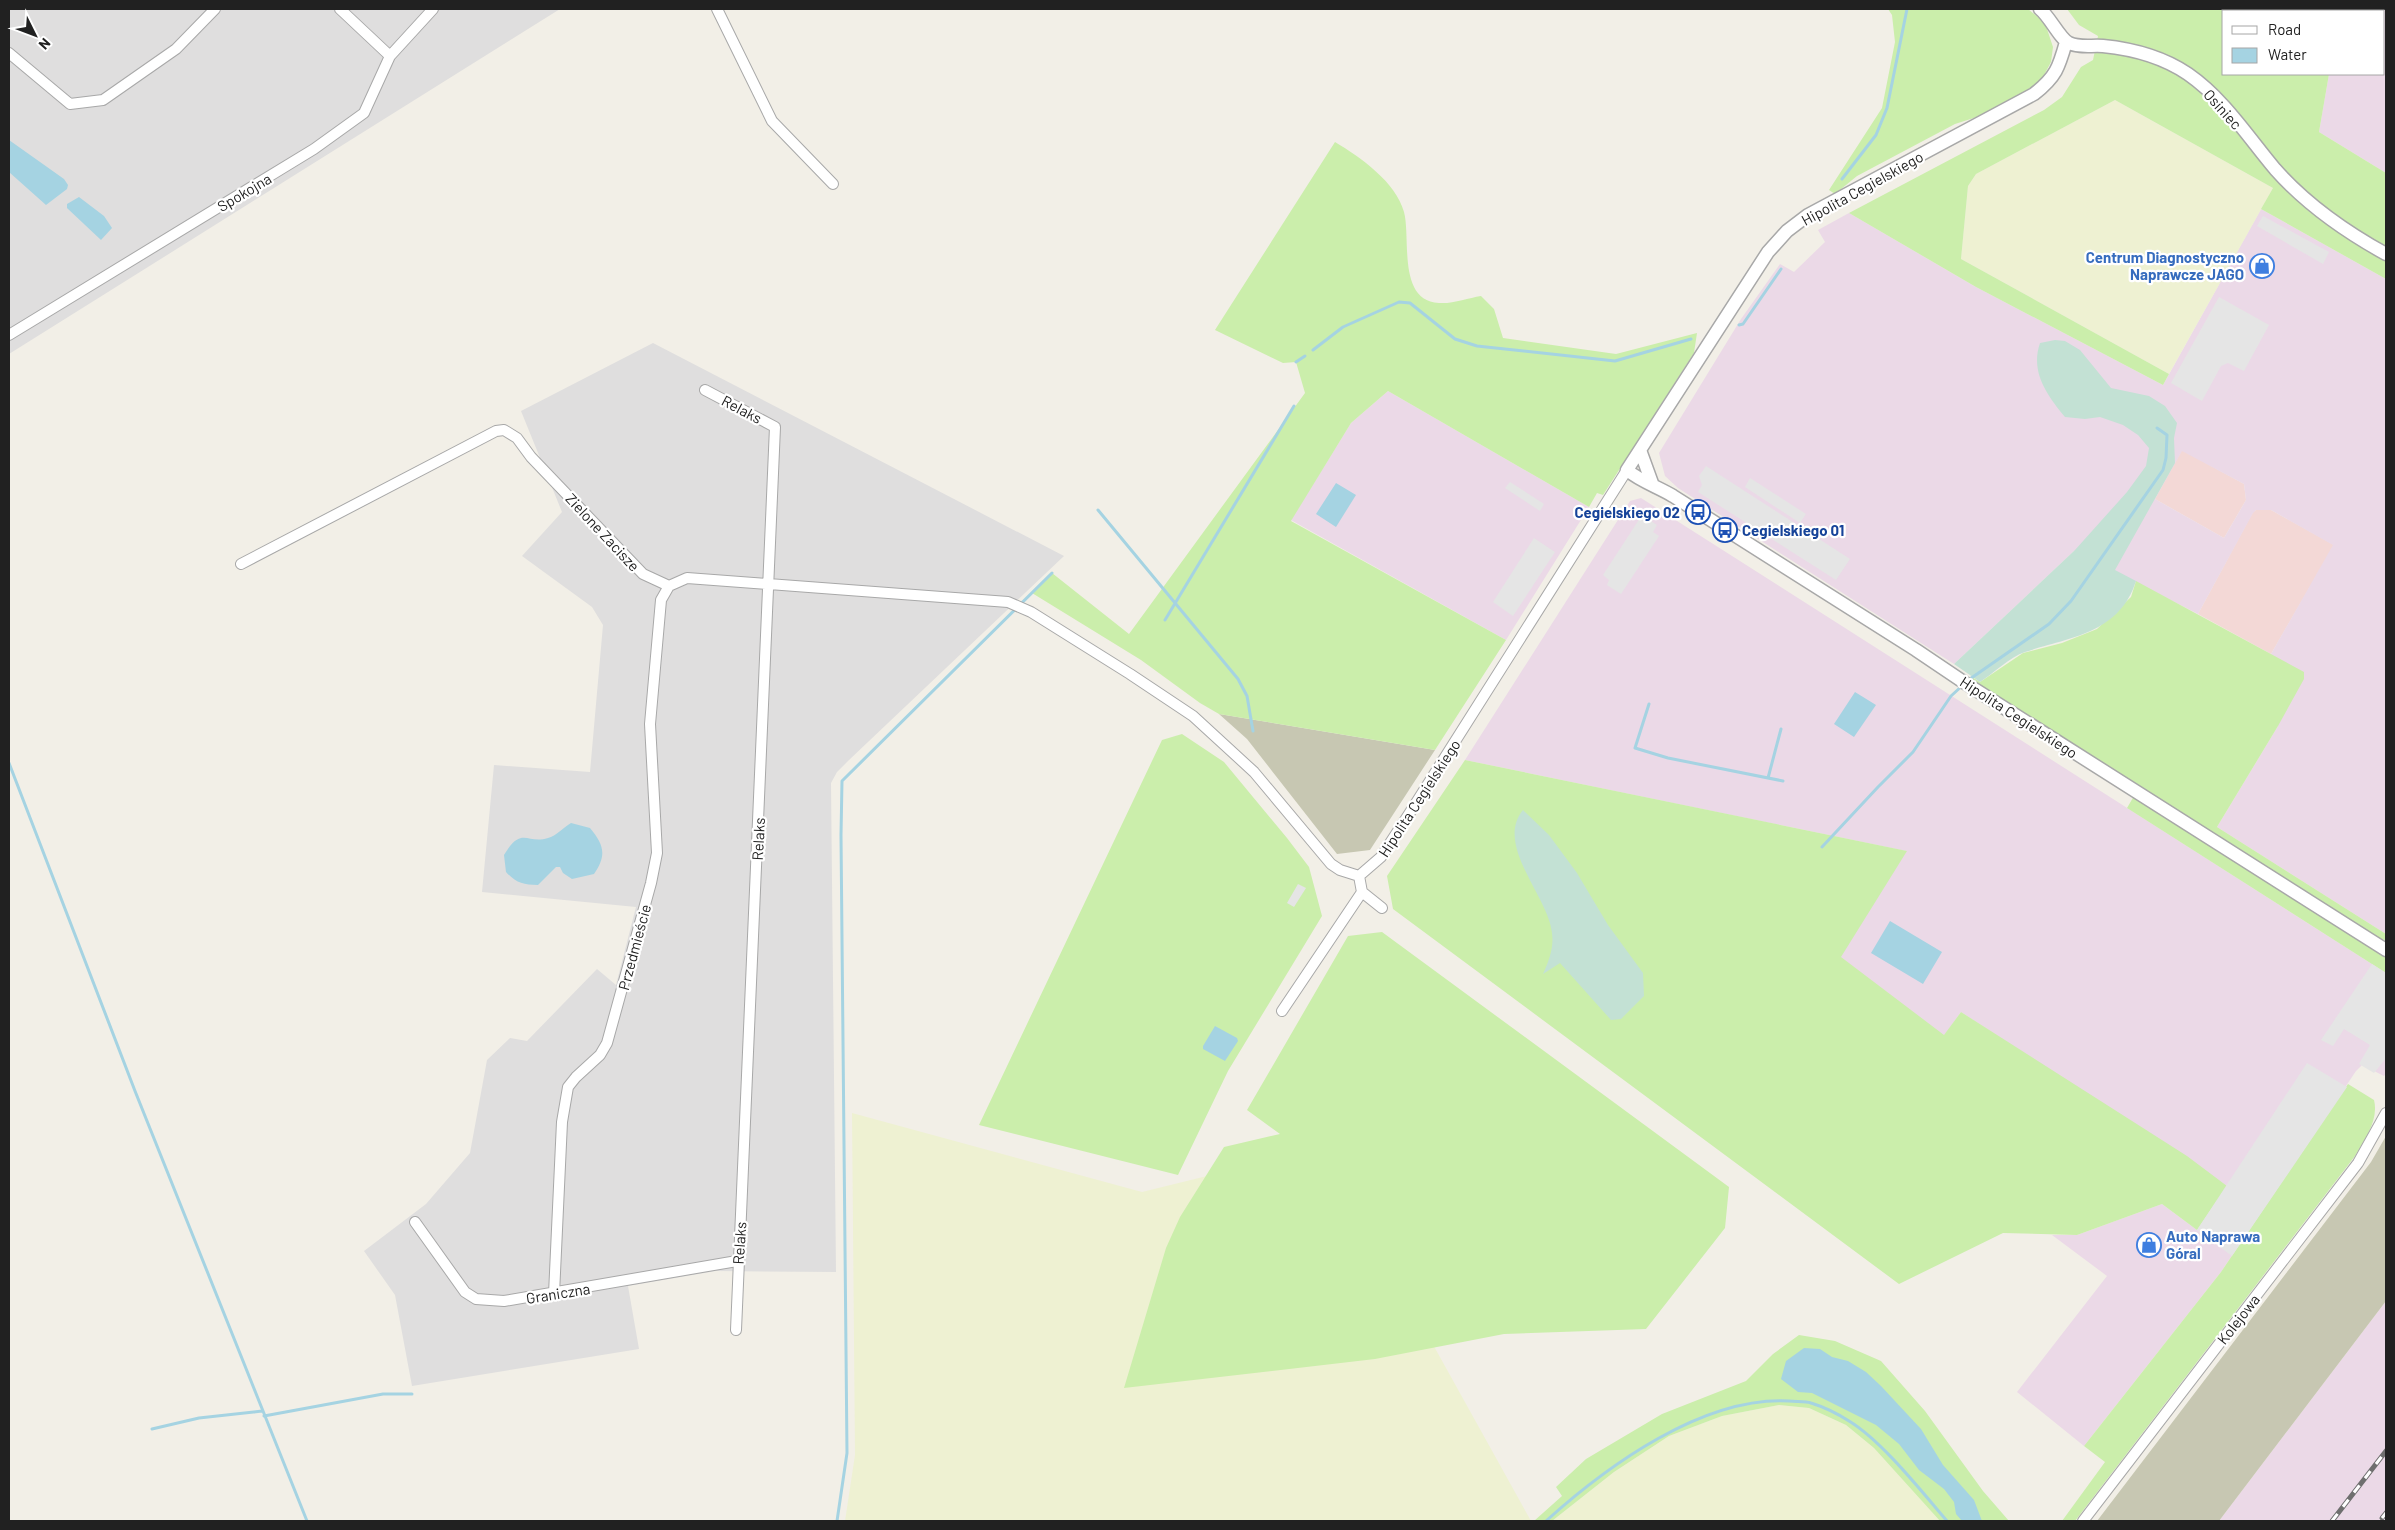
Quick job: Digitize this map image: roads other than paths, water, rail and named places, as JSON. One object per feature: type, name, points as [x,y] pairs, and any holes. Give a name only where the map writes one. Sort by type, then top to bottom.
[{"type":"street","points":[[9,53],[70,104],[103,100],[176,49],[216,9]]},
{"type":"street","points":[[340,9],[390,56]]},
{"type":"street","name":"Spokojna","points":[[9,335],[305,154],[364,113],[390,56],[433,9]]},
{"type":"street","points":[[717,9],[772,121],[833,184]]},
{"type":"street","points":[[2040,9],[2053,22],[2066,42]]},
{"type":"street","name":"Osiniec","points":[[2066,42],[2076,45],[2094,45],[2139,52],[2165,62],[2187,74],[2212,94],[2277,171],[2310,203],[2344,229],[2386,254]]},
{"type":"street","name":"Hipolita Cegielskiego","points":[[1359,876],[1381,857],[1400,829],[1627,470],[1754,273],[1781,236],[1808,215],[2034,94],[2051,80],[2058,70],[2066,42]]},
{"type":"street","name":"Relaks","points":[[705,390],[775,427],[737,1261],[736,1330]]},
{"type":"street","name":"Zielone Zacisze","points":[[241,564],[496,431],[504,430],[517,438],[531,457],[562,487],[643,574],[669,586]]},
{"type":"street","points":[[1640,450],[1645,470],[1652,483]]},
{"type":"street","name":"Hipolita Cegielskiego","points":[[1627,470],[1637,478],[1652,483],[2386,950]]},
{"type":"street","points":[[669,586],[686,578],[1008,602],[1019,606],[1130,674],[1193,716],[1254,772],[1331,864],[1340,870],[1359,876],[1362,892],[1382,908]]},
{"type":"street","name":"Przedmieście","points":[[554,1294],[562,1122],[568,1087],[600,1055],[607,1043],[651,883],[657,853],[650,724],[661,600],[669,586]]},
{"type":"street","points":[[1282,1011],[1362,892]]},
{"type":"street","name":"Kolejowa","points":[[2083,1521],[2358,1163],[2386,1113]]},
{"type":"street","name":"Graniczna","points":[[416,1222],[465,1292],[476,1300],[504,1301],[554,1294],[737,1261]]},
{"type":"water","points":[[9,140],[64,179],[68,185],[67,189],[46,205],[9,172]]},
{"type":"water","points":[[79,197],[104,216],[112,228],[101,240],[67,208],[67,204]]},
{"type":"water","points":[[1336,483],[1356,495],[1336,527],[1316,514]]},
{"type":"water","points":[[1855,692],[1876,705],[1854,737],[1834,724]]},
{"type":"water","points":[[571,823],[590,828],[601,845],[601,861],[594,874],[572,879],[563,873],[560,867],[556,867],[538,885],[533,885],[517,881],[506,872],[504,855],[516,841],[520,838],[541,840],[548,838]]},
{"type":"water","points":[[1890,921],[1942,952],[1923,984],[1871,953]]},
{"type":"water","points":[[1215,1026],[1237,1038],[1238,1041],[1225,1061],[1203,1049]]},
{"type":"water","points":[[1804,1348],[1820,1349],[1832,1357],[1848,1361],[1866,1372],[1881,1386],[1921,1429],[1943,1465],[1974,1500],[1982,1521],[1962,1521],[1956,1514],[1954,1502],[1944,1489],[1919,1470],[1899,1444],[1876,1425],[1812,1393],[1798,1392],[1781,1379],[1786,1361]]},
{"type":"waterway","points":[[1842,179],[1876,135],[1887,108],[1907,9]]},
{"type":"waterway","points":[[1739,325],[1743,324],[1781,269]]},
{"type":"waterway","points":[[1313,350],[1343,327],[1399,302],[1410,303],[1455,339],[1477,346],[1615,361],[1691,339]]},
{"type":"waterway","points":[[1296,362],[1305,356]]},
{"type":"waterway","points":[[1165,620],[1294,406]]},
{"type":"waterway","points":[[1967,681],[2049,624],[2071,601],[2163,470],[2166,458],[2167,435],[2157,428]]},
{"type":"waterway","points":[[1098,510],[1238,679],[1247,696],[1253,731]]},
{"type":"waterway","points":[[837,1521],[847,1453],[842,781],[1052,573]]},
{"type":"waterway","points":[[1822,847],[1913,752],[1951,696],[1963,685]]},
{"type":"waterway","points":[[1649,704],[1635,748],[1668,758],[1783,781]]},
{"type":"waterway","points":[[1768,778],[1781,729]]},
{"type":"waterway","points":[[9,763],[135,1091],[307,1521]]},
{"type":"waterway","points":[[264,1416],[383,1394],[412,1394]]},
{"type":"waterway","points":[[1546,1521],[1598,1478],[1627,1458],[1658,1438],[1690,1422],[1723,1410],[1756,1402],[1789,1401],[1809,1402],[1840,1416],[1862,1430],[1888,1454],[1947,1521]]},
{"type":"waterway","points":[[152,1429],[199,1418],[262,1411]]},
{"type":"railway","points":[[2332,1521],[2386,1451]]},
{"type":"railway","points":[[2382,1518],[2386,1513]]},
{"type":"place","name":"Centrum Diagnostyczno Naprawcze JAGO","points":[[2262,266]]},
{"type":"place","name":"Cegielskiego 02","points":[[1698,512]]},
{"type":"place","name":"Cegielskiego 01","points":[[1725,530]]},
{"type":"place","name":"Auto Naprawa Góral","points":[[2149,1245]]}]
